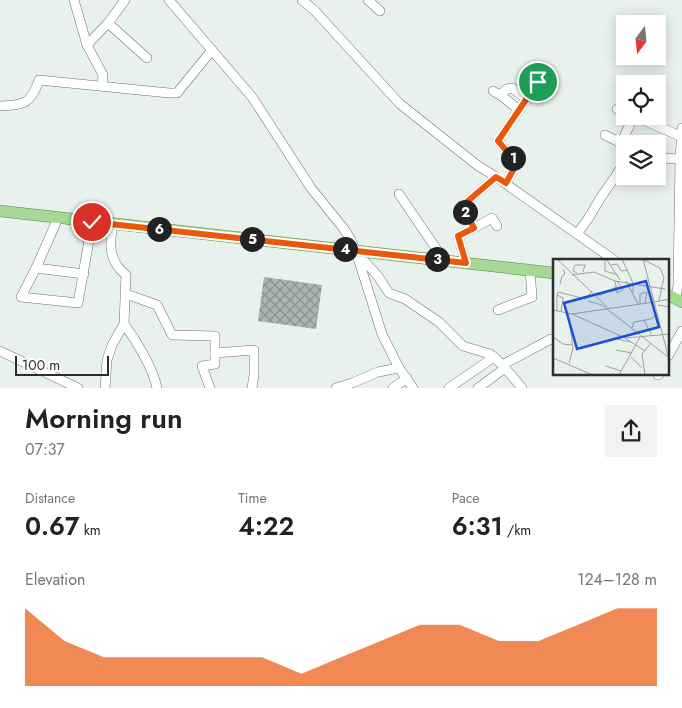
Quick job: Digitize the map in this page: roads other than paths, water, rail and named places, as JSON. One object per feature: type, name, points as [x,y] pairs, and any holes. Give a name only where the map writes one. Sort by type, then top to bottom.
[{"type":"main road","points":[[0,211],[553,272]]},
{"type":"street","points":[[74,0],[87,45],[103,76],[102,86]]},
{"type":"street","points":[[87,45],[108,23],[125,0]]},
{"type":"street","points":[[169,0],[256,104],[311,188],[344,229],[354,250],[379,327],[399,368],[413,388]]},
{"type":"street","points":[[302,0],[315,11],[400,104],[477,165],[506,183],[613,259]]},
{"type":"street","points":[[368,0],[380,11]]},
{"type":"street","points":[[108,23],[147,58]]},
{"type":"street","points":[[0,106],[27,102],[35,92],[39,80],[177,93],[212,50]]},
{"type":"street","points":[[506,183],[517,163],[498,141],[538,82]]},
{"type":"street","points":[[519,110],[496,93],[512,88],[527,99]]},
{"type":"street","points":[[660,125],[681,132],[678,285],[675,298]]},
{"type":"street","points":[[605,134],[616,140]]},
{"type":"street","points":[[666,158],[680,159]]},
{"type":"street","points":[[577,234],[616,176]]},
{"type":"street","points":[[474,228],[462,206],[496,177]]},
{"type":"street","points":[[398,194],[437,250],[438,259]]},
{"type":"street","points":[[58,218],[21,298],[78,303],[92,222]]},
{"type":"street","points":[[466,263],[458,236],[492,218],[497,226]]},
{"type":"street","points":[[105,388],[107,360],[112,345],[124,324],[126,294],[126,276],[118,269],[109,243],[113,224]]},
{"type":"street","points":[[354,250],[390,292],[406,299],[439,322],[464,346],[494,356],[522,388]]},
{"type":"street","points":[[36,268],[84,274]]},
{"type":"street","points":[[498,310],[532,297],[530,270]]},
{"type":"street","points":[[126,294],[157,305],[172,335],[215,336],[215,364],[202,366],[210,388]]},
{"type":"street","points":[[124,324],[137,342],[155,378],[157,388]]},
{"type":"street","points":[[670,352],[682,331]]},
{"type":"street","points":[[478,388],[504,367],[551,339]]},
{"type":"street","points":[[215,353],[254,350],[252,388]]},
{"type":"street","points":[[0,351],[78,388]]},
{"type":"street","points":[[449,388],[494,356]]},
{"type":"street","points":[[336,388],[354,386],[378,372],[399,368]]},
{"type":"street","points":[[392,388],[407,378]]}]
